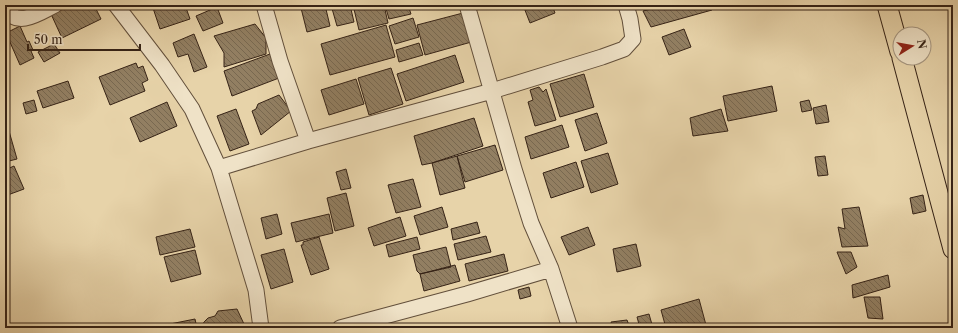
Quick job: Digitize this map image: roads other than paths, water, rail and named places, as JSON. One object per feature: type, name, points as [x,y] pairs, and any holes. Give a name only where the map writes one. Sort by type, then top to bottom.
[{"type":"main road","points":[[887,5],[893,26]]},
{"type":"main road","points":[[904,66],[953,249]]},
{"type":"street","points":[[6,14],[18,19],[28,18],[55,5]]},
{"type":"street","points":[[116,5],[162,65],[192,110],[219,168],[256,290],[261,328]]},
{"type":"street","points":[[264,5],[280,61],[308,141]]},
{"type":"street","points":[[467,5],[531,223],[551,269],[570,328]]},
{"type":"street","points":[[219,168],[308,141],[492,91],[624,49],[633,39],[626,5]]},
{"type":"street","points":[[340,328],[468,294],[551,269]]}]
